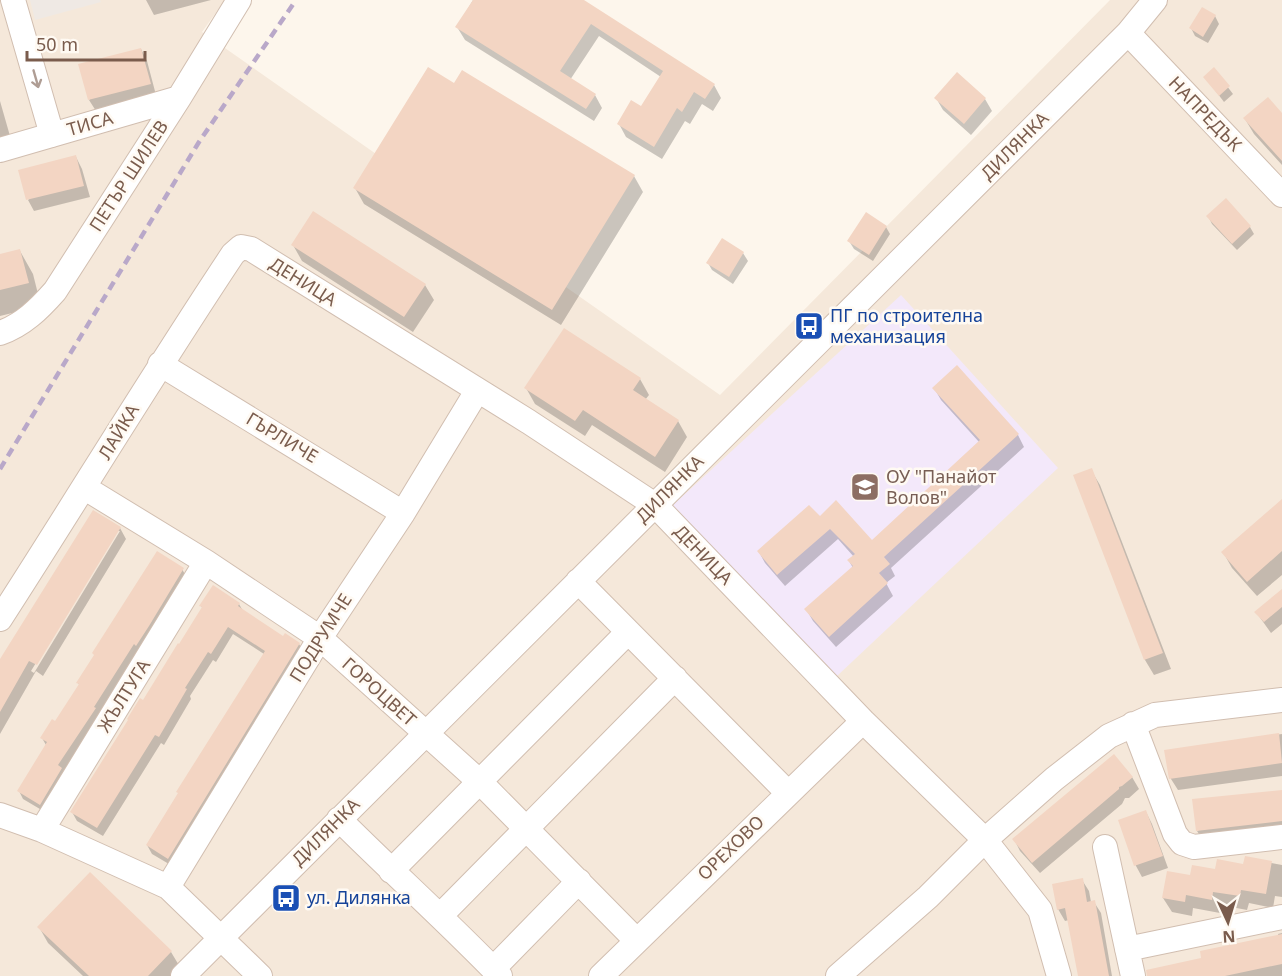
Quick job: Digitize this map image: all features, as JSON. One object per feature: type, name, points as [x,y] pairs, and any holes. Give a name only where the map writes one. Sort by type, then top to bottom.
[{"type":"street","name":"ПЕТЪР ШИЛЕВ","points":[[0,333],[11,329],[36,312],[55,291],[239,0]]},
{"type":"street","name":"ДИЛЯНКА","points":[[183,976],[1128,33],[1155,0]]},
{"type":"street","points":[[11,17],[52,135]]},
{"type":"street","name":"НАПРЕДЪК","points":[[1128,33],[1282,195]]},
{"type":"street","name":"ТИСА","points":[[0,150],[179,98]]},
{"type":"street","name":"ДЕНИЦА","points":[[241,247],[251,249],[529,422],[654,505],[863,722],[985,840],[1040,910],[1059,976]]},
{"type":"street","name":"ЛАЙКА","points":[[0,620],[85,488],[160,364],[232,254],[241,247]]},
{"type":"street","name":"ГЪРЛИЧЕ","points":[[160,364],[404,513]]},
{"type":"street","name":"ПОДРУМЧЕ","points":[[168,887],[320,638],[404,513],[477,391]]},
{"type":"street","name":"ГОРОЦВЕТ","points":[[85,488],[206,562],[320,638],[480,782],[637,941]]},
{"type":"street","name":"ЖЪЛТУГА","points":[[42,830],[206,562]]},
{"type":"street","points":[[578,581],[788,793]]},
{"type":"street","points":[[391,871],[628,632]]},
{"type":"street","points":[[440,915],[675,678]]},
{"type":"street","points":[[838,976],[928,897],[985,840],[1054,779],[1109,736],[1155,715],[1282,700]]},
{"type":"street","name":"ОРЕХОВО","points":[[601,976],[863,722]]},
{"type":"street","points":[[1132,724],[1175,834],[1182,843],[1194,847],[1282,837]]},
{"type":"street","points":[[0,815],[42,830],[168,887],[260,976]]},
{"type":"street","points":[[339,819],[497,972],[579,881]]},
{"type":"street","points":[[1105,847],[1133,976]]},
{"type":"street","points":[[1127,950],[1282,917]]},
{"type":"shaded area","points":[[0,0],[225,0],[202,32],[720,395],[1110,0],[1282,0],[1282,976],[0,976]]},
{"type":"shaded area","points":[[30,0],[100,0],[101,2],[35,20]]},
{"type":"shaded area","name":"ОУ \"Панайот Волов\"","points":[[901,295],[1058,468],[837,676],[672,506]]},
{"type":"building","points":[[473,0],[584,0],[715,84],[705,99],[694,92],[682,112],[677,108],[654,147],[617,124],[631,100],[641,106],[663,71],[591,24],[560,71],[596,94],[586,109],[455,27]]},
{"type":"building","points":[[1202,7],[1216,15],[1203,37],[1189,28]]},
{"type":"building","points":[[141,48],[151,84],[88,100],[78,64]]},
{"type":"building","points":[[428,67],[454,83],[462,70],[635,175],[552,310],[353,188]]},
{"type":"building","points":[[1214,67],[1230,86],[1219,96],[1203,77]]},
{"type":"building","points":[[957,72],[986,98],[964,124],[934,98]]},
{"type":"building","points":[[1268,97],[1282,113],[1282,161],[1243,118]]},
{"type":"building","points":[[76,155],[84,186],[26,200],[18,170]]},
{"type":"building","points":[[1226,198],[1251,226],[1232,244],[1206,216]]},
{"type":"building","points":[[313,211],[426,284],[404,317],[291,245]]},
{"type":"building","points":[[866,212],[887,226],[869,255],[847,241]]},
{"type":"building","points":[[722,238],[744,252],[729,277],[706,263]]},
{"type":"building","points":[[20,249],[29,283],[0,290],[0,254]]},
{"type":"building","points":[[564,328],[641,378],[633,390],[679,420],[655,457],[583,410],[575,421],[524,388]]},
{"type":"building","points":[[957,365],[1019,434],[884,557],[890,564],[879,573],[888,583],[829,637],[804,609],[853,566],[847,560],[855,554],[830,529],[777,575],[757,551],[809,505],[820,516],[836,500],[872,540],[980,440],[932,388]]},
{"type":"building","points":[[1092,468],[1163,653],[1144,660],[1073,475]]},
{"type":"building","points":[[1282,499],[1282,551],[1247,582],[1221,552]]},
{"type":"building","points":[[93,510],[121,527],[37,665],[29,661],[0,712],[0,659]]},
{"type":"building","points":[[157,551],[184,568],[58,765],[62,768],[40,805],[17,791],[47,742],[40,738],[52,719],[55,721],[79,684],[76,683],[94,655],[92,653]]},
{"type":"building","points":[[213,585],[240,603],[238,606],[283,636],[285,633],[300,643],[168,859],[146,845],[178,793],[176,792],[265,651],[228,627],[211,654],[208,652],[185,688],[187,689],[159,737],[155,735],[97,828],[70,812],[140,698],[143,700],[179,644]]},
{"type":"building","points":[[1282,589],[1282,607],[1264,622],[1254,612]]},
{"type":"building","points":[[1279,733],[1282,763],[1169,779],[1164,750]]},
{"type":"building","points":[[1114,754],[1133,777],[1032,863],[1012,839]]},
{"type":"building","points":[[1282,790],[1282,821],[1196,831],[1192,799]]},
{"type":"building","points":[[1146,810],[1163,856],[1134,866],[1118,820]]},
{"type":"building","points":[[1245,856],[1272,861],[1266,894],[1241,890],[1240,896],[1213,892],[1212,900],[1186,895],[1185,902],[1162,898],[1167,871],[1190,875],[1192,865],[1215,869],[1217,859],[1243,864]]},
{"type":"building","points":[[90,872],[172,951],[148,976],[89,976],[37,927]]},
{"type":"building","points":[[1083,878],[1087,902],[1095,900],[1109,976],[1078,976],[1065,908],[1057,910],[1052,884]]},
{"type":"building","points":[[1282,934],[1282,964],[1225,976],[1147,976],[1146,970],[1201,958],[1200,951]]},
{"type":"railway","points":[[0,469],[199,142],[296,0]]},
{"type":"place","name":"ПГ по строителна механизация","points":[[809,326]]},
{"type":"place","name":"ОУ \"Панайот Волов\"","points":[[865,487]]},
{"type":"place","name":"ул. Дилянка","points":[[286,898]]}]
